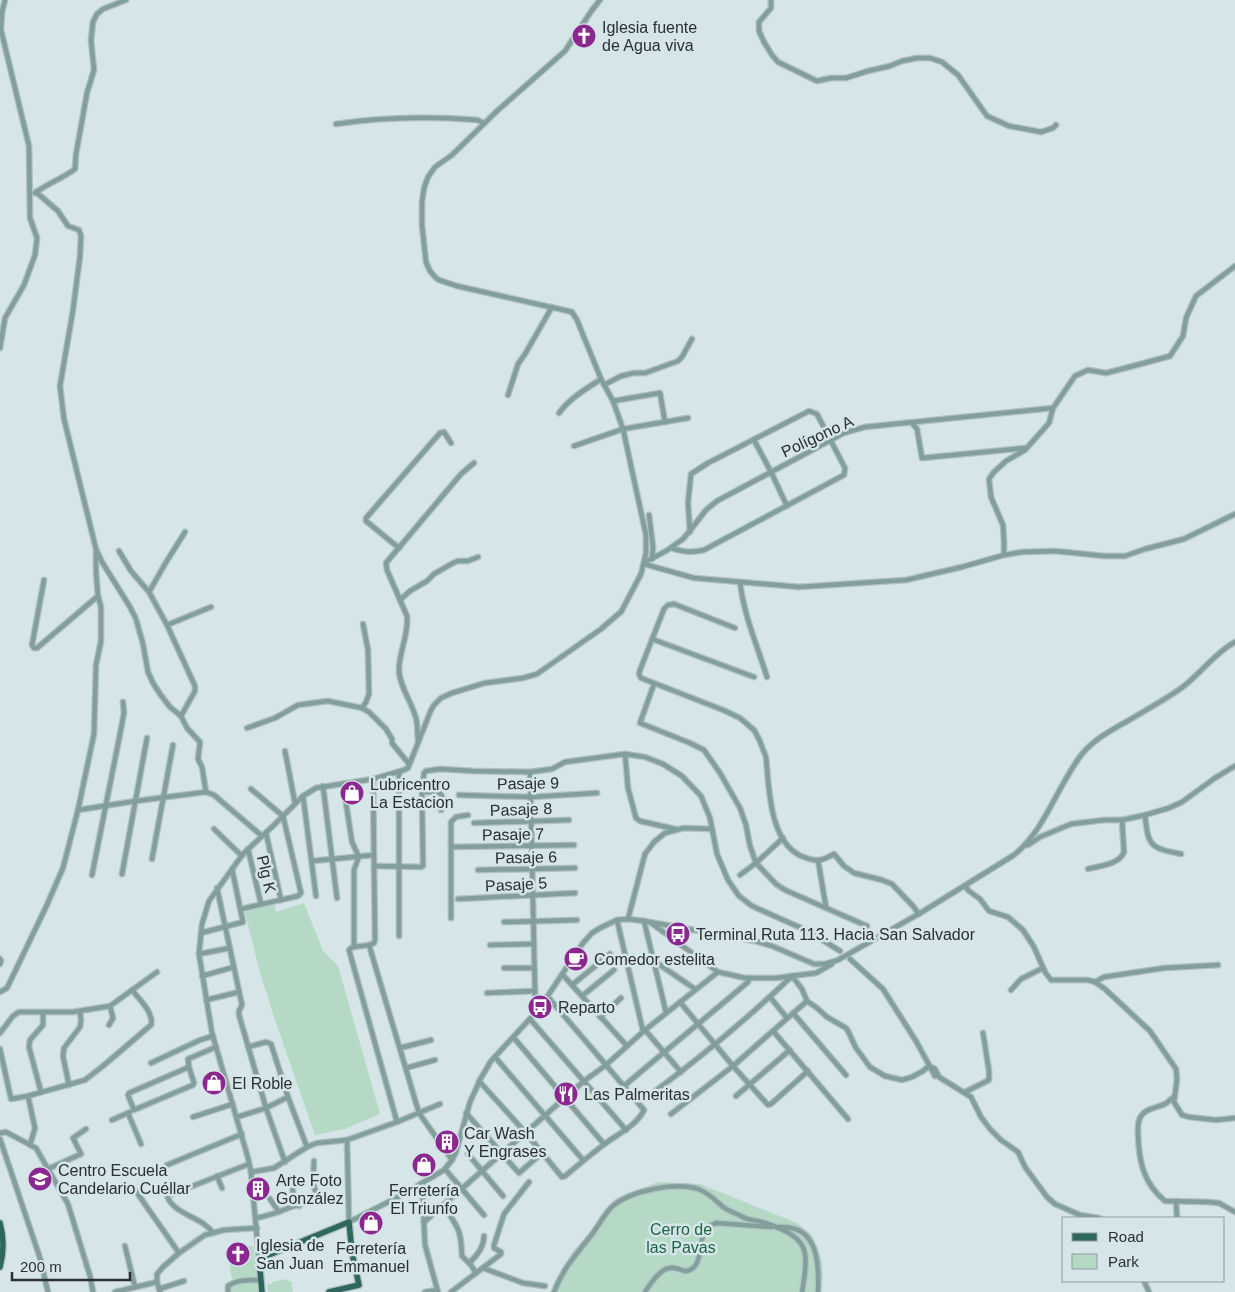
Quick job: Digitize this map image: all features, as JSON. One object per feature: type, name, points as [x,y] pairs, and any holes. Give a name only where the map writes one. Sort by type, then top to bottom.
[{"type":"main road","points":[[262,1292],[259,1259],[349,1222],[352,1253],[359,1285],[329,1292]]},
{"type":"main road","points":[[0,1223],[3,1241],[0,1267]]},
{"type":"street","points":[[0,348],[6,318],[24,285],[35,255],[37,238],[30,218],[29,146],[0,30],[5,0]]},
{"type":"street","points":[[30,197],[51,182],[60,180],[75,169],[87,93],[94,70],[91,40],[93,22],[97,14],[103,9],[126,0]]},
{"type":"street","points":[[259,1259],[251,1172],[242,1134],[212,1036],[202,976],[199,954],[201,932],[209,901],[248,849],[309,791],[323,786],[373,779],[408,768],[431,710],[441,698],[485,683],[537,674],[621,612],[641,574],[644,563],[646,535],[623,429],[613,401],[601,379],[585,337],[574,316],[568,311],[457,286],[439,280],[428,267],[422,219],[422,202],[427,180],[435,167],[452,155],[484,123],[565,51],[600,0]]},
{"type":"street","points":[[772,0],[771,8],[759,22],[759,31],[764,42],[778,62],[817,81],[831,78],[846,78],[909,59],[930,58],[942,62],[958,75],[987,116],[1009,126],[1041,132],[1056,126]]},
{"type":"street","points":[[336,124],[412,117],[476,120],[484,123]]},
{"type":"street","points":[[36,192],[58,211],[68,226],[79,230],[80,256],[60,386],[64,419],[96,549],[136,619],[148,672],[153,683],[170,707],[181,716],[187,728],[200,742],[198,759],[202,767],[206,792]]},
{"type":"street","points":[[1004,555],[1003,525],[991,497],[989,479],[994,472],[1006,461],[1026,448],[1049,423],[1053,408],[1076,376],[1088,370],[1106,373],[1170,356],[1183,336],[1186,318],[1196,296],[1235,266]]},
{"type":"street","points":[[508,396],[518,364],[552,307]]},
{"type":"street","points":[[604,384],[621,376],[645,373],[678,361],[692,339]]},
{"type":"street","points":[[559,413],[566,403],[601,379]]},
{"type":"street","points":[[613,401],[660,393],[665,422]]},
{"type":"street","name":"Polígono A","points":[[644,563],[683,539],[706,510],[716,501],[844,434],[865,427],[1053,408]]},
{"type":"street","points":[[671,548],[692,553],[704,550],[844,475],[845,468],[817,414],[809,411],[708,463],[691,474],[688,503],[690,532]]},
{"type":"street","points":[[574,446],[623,429],[688,418]]},
{"type":"street","points":[[912,422],[917,429],[922,458],[1026,448]]},
{"type":"street","points":[[399,548],[366,521],[366,518],[440,433],[444,432],[451,442]]},
{"type":"street","points":[[754,440],[787,506]]},
{"type":"street","points":[[418,742],[417,720],[400,678],[399,670],[408,624],[407,616],[386,563],[461,474],[474,463]]},
{"type":"street","points":[[644,563],[694,578],[799,587],[906,580],[1022,552],[1055,551],[1125,556],[1184,539],[1235,514]]},
{"type":"street","points":[[648,516],[653,547],[652,559]]},
{"type":"street","points":[[149,592],[185,532]]},
{"type":"street","points":[[0,992],[7,988],[46,907],[62,868],[78,810],[94,734],[96,665],[102,641],[96,549]]},
{"type":"street","points":[[119,551],[131,571],[149,592],[167,625],[195,686],[195,691],[181,716]]},
{"type":"street","points":[[400,600],[410,591],[448,566],[458,561],[468,562],[478,557]]},
{"type":"street","points":[[44,580],[32,645],[34,648],[37,648],[98,596]]},
{"type":"street","points":[[740,582],[742,602],[767,677]]},
{"type":"street","points":[[735,628],[674,604],[668,605],[664,609],[639,674],[641,678],[723,710],[740,718],[754,730],[766,757],[772,808],[776,822],[782,838],[796,854],[818,860],[823,860],[834,854],[844,866],[854,872],[892,884],[919,914]]},
{"type":"street","points":[[167,625],[211,606]]},
{"type":"street","points":[[362,624],[368,650],[369,694],[362,708]]},
{"type":"street","points":[[652,639],[754,677]]},
{"type":"street","points":[[650,923],[718,972],[749,978],[776,978],[816,973],[919,914],[1014,855],[1025,845],[1041,823],[1074,765],[1089,746],[1113,729],[1182,688],[1219,653],[1235,642]]},
{"type":"street","points":[[654,684],[640,723],[704,750],[740,808],[756,863],[776,884],[785,890],[867,926]]},
{"type":"street","points":[[247,728],[275,718],[298,705],[313,702],[328,701],[362,708],[369,712],[386,729],[392,738],[392,742],[409,764]]},
{"type":"street","points":[[92,875],[124,713],[123,702]]},
{"type":"street","points":[[122,874],[147,738]]},
{"type":"street","points":[[152,859],[173,745]]},
{"type":"street","points":[[285,751],[295,803]]},
{"type":"street","points":[[626,754],[628,788],[636,818],[676,830]]},
{"type":"street","points":[[374,866],[421,867],[424,864],[422,792],[424,773],[426,771],[440,769],[530,772],[552,768],[565,762],[626,754],[646,757],[663,764],[682,776],[701,796],[710,818],[717,854],[728,880],[740,896],[752,906],[808,931],[840,951]]},
{"type":"street","points":[[1025,845],[1071,824],[1122,820],[1169,808],[1182,802],[1235,766]]},
{"type":"street","points":[[399,772],[399,936]]},
{"type":"street","points":[[530,772],[535,1001],[539,1009]]},
{"type":"street","points":[[373,779],[375,940],[373,944],[354,946],[349,949],[397,1122]]},
{"type":"street","points":[[343,784],[352,842],[358,856],[354,870],[354,946]]},
{"type":"street","points":[[323,786],[337,898]]},
{"type":"street","points":[[241,909],[298,896],[300,893],[283,816],[251,788]]},
{"type":"street","points":[[78,810],[206,792],[214,795],[264,834],[281,900]]},
{"type":"street","points":[[422,792],[440,792],[442,796],[441,810]]},
{"type":"street","name":"Pasaje 9","points":[[459,795],[531,797],[597,793]]},
{"type":"street","points":[[303,796],[316,896]]},
{"type":"street","points":[[451,918],[451,822],[456,817],[468,815]]},
{"type":"street","points":[[1144,815],[1150,843],[1163,851],[1181,854]]},
{"type":"street","name":"Pasaje 8","points":[[474,823],[568,820]]},
{"type":"street","points":[[1088,869],[1122,857],[1124,852],[1122,820]]},
{"type":"street","points":[[628,919],[646,854],[654,842],[665,833],[684,828],[712,829]]},
{"type":"street","points":[[214,829],[242,856]]},
{"type":"street","points":[[740,875],[756,863],[782,838]]},
{"type":"street","name":"Pasaje 7","points":[[451,847],[574,845]]},
{"type":"street","name":"Plg K","points":[[248,849],[261,904]]},
{"type":"street","points":[[312,861],[374,855]]},
{"type":"street","points":[[818,860],[826,907]]},
{"type":"street","name":"Pasaje 6","points":[[478,870],[575,868]]},
{"type":"street","points":[[201,932],[243,922],[232,869]]},
{"type":"street","points":[[965,886],[980,899],[989,911],[1008,917],[1023,930],[1034,947],[1048,977],[1052,980],[1088,980],[1095,982],[1150,1031],[1176,1069],[1177,1079],[1174,1102],[1182,1115],[1216,1120],[1235,1118]]},
{"type":"street","points":[[217,888],[242,1005],[238,1013],[266,1108],[285,1162]]},
{"type":"street","name":"Pasaje 5","points":[[458,899],[575,894]]},
{"type":"street","points":[[504,922],[577,920]]},
{"type":"street","points":[[617,920],[644,1030],[681,1072]]},
{"type":"street","points":[[346,1140],[349,1222],[446,1169],[452,1160],[470,1102],[479,1081],[491,1061],[539,1009],[587,938],[600,928],[617,920],[644,921],[755,941],[772,946],[814,964],[825,964],[838,960]]},
{"type":"street","points":[[644,921],[666,1012]]},
{"type":"street","points":[[490,945],[534,944]]},
{"type":"street","points":[[369,945],[419,1113],[452,1160]]},
{"type":"street","points":[[199,954],[230,948]]},
{"type":"street","points":[[572,985],[610,954]]},
{"type":"street","points":[[0,959],[0,964]]},
{"type":"street","points":[[850,959],[883,989],[916,1040],[935,1076]]},
{"type":"street","points":[[654,961],[695,989]]},
{"type":"street","points":[[1095,982],[1104,978],[1164,968],[1218,966]]},
{"type":"street","points":[[202,976],[234,968]]},
{"type":"street","points":[[504,968],[534,968]]},
{"type":"street","points":[[1011,990],[1021,979],[1043,968]]},
{"type":"street","points":[[582,996],[614,970]]},
{"type":"street","points":[[0,1033],[13,1016],[19,1012],[80,1011],[110,1006],[157,972]]},
{"type":"street","points":[[424,1222],[564,1098],[606,1065],[666,1012],[718,972]]},
{"type":"street","points":[[562,974],[626,1046]]},
{"type":"street","points":[[650,1095],[716,1045],[792,976]]},
{"type":"street","points":[[792,976],[802,989],[807,1001],[827,1017],[846,1028],[856,1048],[870,1067],[885,1076],[902,1080],[912,1077],[929,1066]]},
{"type":"street","points":[[624,1086],[748,982],[749,978]]},
{"type":"street","points":[[0,1049],[11,1099],[86,1080],[151,1025],[152,1019],[150,1014],[132,990]]},
{"type":"street","points":[[487,993],[535,991]]},
{"type":"street","points":[[206,1000],[239,992]]},
{"type":"street","points":[[479,1081],[562,1177],[604,1144],[626,1130],[642,1115],[644,1110],[548,997]]},
{"type":"street","points":[[770,997],[787,1018]]},
{"type":"street","points":[[600,1017],[621,998]]},
{"type":"street","points":[[671,1114],[733,1066],[807,1001]]},
{"type":"street","points":[[680,1002],[768,1105],[808,1072]]},
{"type":"street","points":[[109,1025],[113,1018],[110,1006]]},
{"type":"street","points":[[69,1084],[63,1056],[64,1048],[80,1027],[80,1011]]},
{"type":"street","points":[[41,1092],[29,1047],[30,1040],[43,1026],[43,1013]]},
{"type":"street","points":[[793,1013],[846,1076]]},
{"type":"street","points":[[530,1019],[626,1130]]},
{"type":"street","points":[[773,1031],[848,1119]]},
{"type":"street","points":[[965,1092],[989,1080],[990,1071],[983,1033]]},
{"type":"street","points":[[151,1063],[212,1036]]},
{"type":"street","points":[[514,1038],[604,1144]]},
{"type":"street","points":[[400,1048],[431,1040]]},
{"type":"street","points":[[248,1047],[269,1042],[307,1147]]},
{"type":"street","points":[[112,1120],[193,1085],[188,1059],[216,1047]]},
{"type":"street","points":[[736,1096],[790,1050]]},
{"type":"street","points":[[496,1057],[584,1160]]},
{"type":"street","points":[[406,1068],[434,1060]]},
{"type":"street","points":[[929,1066],[935,1069],[939,1077],[948,1084],[965,1092],[970,1097],[990,1129],[1001,1140],[1018,1152],[1025,1167],[1054,1204],[1080,1215],[1093,1217]]},
{"type":"street","points":[[134,1110],[128,1095],[129,1093],[190,1067]]},
{"type":"street","points":[[28,1096],[35,1128],[30,1144]]},
{"type":"street","points":[[1174,1097],[1140,1117],[1138,1123],[1138,1150],[1143,1172],[1150,1184],[1165,1200],[1220,1203],[1235,1212]]},
{"type":"street","points":[[237,1117],[266,1108],[288,1098]]},
{"type":"street","points":[[193,1117],[233,1104]]},
{"type":"street","points":[[251,1172],[274,1168],[307,1147],[346,1140],[440,1104]]},
{"type":"street","points":[[128,1113],[141,1144]]},
{"type":"street","points":[[466,1113],[496,1148]]},
{"type":"street","points":[[48,1169],[81,1154],[73,1137],[86,1129]]},
{"type":"street","points":[[0,1133],[6,1132],[36,1148],[68,1204],[93,1292]]},
{"type":"street","points":[[167,1164],[242,1134]]},
{"type":"street","points":[[0,1139],[40,1258],[48,1292]]},
{"type":"street","points":[[501,1153],[519,1173],[542,1153]]},
{"type":"street","points":[[468,1154],[503,1196]]},
{"type":"street","points":[[256,1218],[266,1217],[300,1206],[317,1196],[313,1183],[314,1160]]},
{"type":"street","points":[[213,1233],[210,1228],[177,1209],[167,1196],[249,1164]]},
{"type":"street","points":[[446,1169],[484,1215]]},
{"type":"street","points":[[217,1176],[222,1188]]},
{"type":"street","points":[[292,1176],[294,1194],[300,1206]]},
{"type":"street","points":[[451,1292],[501,1254],[501,1252],[494,1248],[494,1245],[504,1214],[529,1182]]},
{"type":"street","points":[[422,1183],[425,1245],[438,1291],[425,1292]]},
{"type":"street","points":[[133,1187],[179,1253]]},
{"type":"street","points":[[554,1292],[559,1279],[569,1263],[613,1206],[639,1192],[654,1188],[681,1187],[696,1188],[706,1192],[725,1208],[747,1219],[778,1227],[795,1237],[804,1248],[805,1254],[802,1292]]},
{"type":"street","points":[[270,1199],[279,1212]]},
{"type":"street","points":[[1176,1201],[1177,1217]]},
{"type":"street","points":[[442,1205],[457,1224],[460,1231],[462,1256],[476,1273]]},
{"type":"street","points":[[645,1292],[657,1276],[668,1268],[684,1271],[694,1268],[698,1262],[704,1230],[716,1223],[790,1227],[804,1233],[815,1251],[818,1292]]},
{"type":"street","points":[[184,1281],[160,1290],[157,1274],[162,1267],[204,1235],[224,1230],[257,1228]]},
{"type":"street","points":[[468,1263],[480,1251],[484,1242],[484,1236]]},
{"type":"street","points":[[125,1246],[135,1287]]},
{"type":"street","points":[[483,1268],[523,1283],[545,1286]]},
{"type":"street","points":[[228,1292],[228,1286],[234,1282],[261,1280]]},
{"type":"street","points":[[115,1292],[157,1282]]},
{"type":"street","points":[[359,1285],[360,1292]]},
{"type":"green space","points":[[304,903],[323,951],[338,966],[380,1114],[345,1129],[315,1135],[274,1017],[258,965],[245,912],[274,904],[276,912]]},
{"type":"green space","name":"Cerro de las Pavas","points":[[658,1182],[700,1184],[797,1223],[811,1234],[818,1248],[823,1276],[821,1292],[551,1292],[555,1281],[573,1251],[592,1231],[615,1199]]},
{"type":"green space","points":[[243,1246],[253,1246],[257,1276],[232,1279],[227,1249],[230,1248],[232,1261],[244,1260]]},
{"type":"green space","points":[[287,1279],[291,1281],[293,1292],[268,1292],[267,1284]]},
{"type":"green space","points":[[250,1282],[258,1283],[260,1292],[230,1292],[230,1287]]},
{"type":"place","name":"Iglesia fuente de Agua viva","points":[[584,36]]},
{"type":"place","name":"Lubricentro La Estacion","points":[[352,793]]},
{"type":"place","name":"Terminal Ruta 113. Hacia San Salvador","points":[[678,934]]},
{"type":"place","name":"Comedor estelita","points":[[576,959]]},
{"type":"place","name":"Reparto","points":[[540,1007]]},
{"type":"place","name":"El Roble","points":[[214,1083]]},
{"type":"place","name":"Las Palmeritas","points":[[566,1094]]},
{"type":"place","name":"Car Wash Y Engrases","points":[[447,1142]]},
{"type":"place","name":"Ferretería El Triunfo","points":[[424,1165]]},
{"type":"place","name":"Centro Escuela Candelario Cuéllar","points":[[40,1179]]},
{"type":"place","name":"Arte Foto González","points":[[258,1189]]},
{"type":"place","name":"Ferretería Emmanuel","points":[[371,1223]]},
{"type":"place","name":"Iglesia de San Juan","points":[[238,1254]]}]
